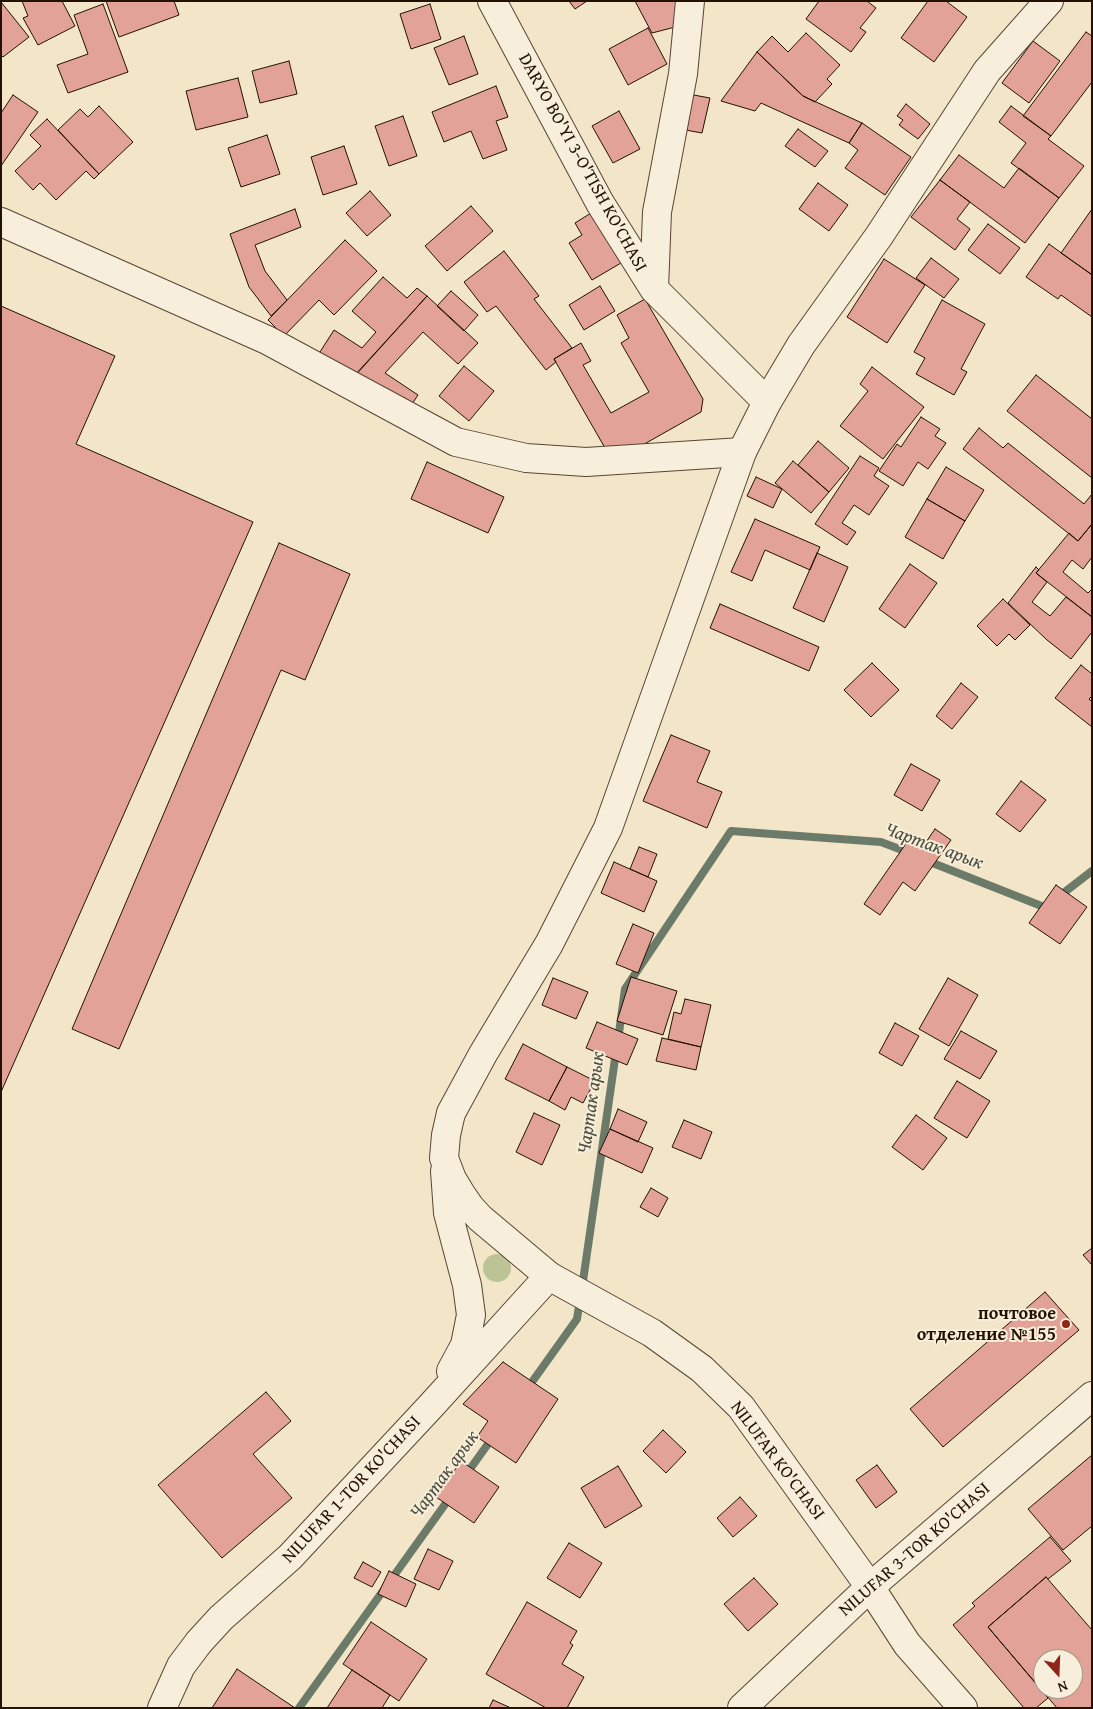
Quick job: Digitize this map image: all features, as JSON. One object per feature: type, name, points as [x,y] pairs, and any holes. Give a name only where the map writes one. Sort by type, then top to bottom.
[{"type":"street","name":"DARYO BO'YI 3-O'TISH KO'CHASI","points":[[492,1],[600,203],[654,289],[767,402]]},
{"type":"street","points":[[654,289],[657,212],[683,74],[690,1]]},
{"type":"street","name":"NILUFAR KO'CHASI","points":[[430,1407],[463,1350],[471,1315],[467,1285],[448,1214],[444,1158],[446,1135],[451,1113],[483,1054],[549,944],[608,828],[742,452],[767,402],[801,345],[878,236],[988,71],[1049,1]]},
{"type":"street","points":[[1,222],[267,340],[456,442],[526,458],[586,462],[742,452]]},
{"type":"street","name":"NILUFAR KO'CHASI","points":[[444,1158],[452,1179],[470,1207],[480,1218],[549,1276],[652,1333],[702,1368],[740,1407],[908,1644],[964,1708]]},
{"type":"street","name":"NILUFAR 1-TOR KO'CHASI","points":[[162,1708],[181,1666],[199,1642],[222,1618],[290,1557],[549,1276]]},
{"type":"street","name":"NILUFAR 3-TOR KO'CHASI","points":[[742,1708],[870,1588],[1092,1396]]},
{"type":"green space","points":[[497,1254],[507,1258],[511,1268],[507,1278],[497,1282],[487,1278],[483,1268],[487,1258]]},
{"type":"building","points":[[22,1],[62,1],[75,26],[38,45],[23,18],[28,16]]},
{"type":"building","points":[[106,1],[174,1],[179,15],[119,37]]},
{"type":"building","points":[[569,1],[587,1],[575,9]]},
{"type":"building","points":[[635,1],[680,1],[679,26],[652,33]]},
{"type":"building","points":[[819,1],[867,1],[876,8],[860,28],[866,32],[851,52],[806,19]]},
{"type":"building","points":[[928,1],[946,1],[967,17],[934,62],[901,38]]},
{"type":"building","points":[[1,2],[29,37],[3,57],[1,55]]},
{"type":"building","points":[[103,4],[128,72],[68,93],[57,65],[88,54],[74,15]]},
{"type":"building","points":[[430,4],[441,39],[411,49],[400,14]]},
{"type":"building","points":[[648,28],[667,64],[628,85],[609,49]]},
{"type":"building","points":[[1086,32],[1092,36],[1092,82],[1051,136],[1023,116]]},
{"type":"building","points":[[806,33],[840,65],[827,79],[832,84],[815,102],[803,96],[757,52],[772,36],[788,52]]},
{"type":"building","points":[[464,36],[478,74],[449,85],[434,48]]},
{"type":"building","points":[[1033,41],[1060,61],[1029,103],[1002,83]]},
{"type":"building","points":[[757,52],[803,96],[862,123],[849,143],[761,103],[755,111],[721,101]]},
{"type":"building","points":[[289,61],[297,94],[260,103],[252,71]]},
{"type":"building","points":[[238,78],[248,117],[196,130],[186,91]]},
{"type":"building","points":[[496,86],[508,117],[496,121],[507,150],[483,159],[471,131],[444,142],[432,112]]},
{"type":"building","points":[[688,94],[710,98],[702,133],[680,129]]},
{"type":"building","points":[[13,95],[38,112],[1,166],[1,113]]},
{"type":"building","points":[[906,104],[930,124],[918,139],[899,125],[903,120],[897,116]]},
{"type":"building","points":[[99,106],[133,142],[99,174],[58,130],[80,109],[88,117]]},
{"type":"building","points":[[1011,106],[1051,136],[1048,139],[1084,166],[1059,198],[1011,163],[1026,143],[999,122]]},
{"type":"building","points":[[619,111],[640,149],[613,163],[592,126]]},
{"type":"building","points":[[403,116],[417,156],[389,166],[375,126]]},
{"type":"building","points":[[47,119],[99,174],[94,179],[86,171],[56,200],[40,183],[33,190],[15,171],[41,146],[30,135]]},
{"type":"building","points":[[862,123],[911,157],[885,195],[845,168],[858,150],[849,143]]},
{"type":"building","points":[[798,129],[828,151],[815,167],[785,146]]},
{"type":"building","points":[[267,135],[280,174],[241,187],[228,148]]},
{"type":"building","points":[[344,146],[357,184],[323,195],[311,157]]},
{"type":"building","points":[[959,155],[1004,188],[1019,168],[1059,198],[1025,243],[940,180]]},
{"type":"building","points":[[940,180],[970,202],[957,219],[970,229],[955,250],[911,217]]},
{"type":"building","points":[[818,183],[848,205],[829,231],[799,209]]},
{"type":"building","points":[[370,191],[391,215],[367,236],[346,213]]},
{"type":"building","points":[[471,206],[493,231],[447,271],[425,246]]},
{"type":"building","points":[[295,209],[301,227],[255,245],[265,271],[287,300],[271,316],[249,287],[230,234]]},
{"type":"building","points":[[1092,209],[1092,274],[1091,274],[1061,253]]},
{"type":"building","points":[[591,213],[621,263],[592,280],[569,243],[582,235],[575,223]]},
{"type":"building","points":[[988,224],[1020,248],[1000,274],[968,250]]},
{"type":"building","points":[[345,240],[377,271],[334,315],[319,300],[284,336],[268,320]]},
{"type":"building","points":[[1049,244],[1092,275],[1092,317],[1061,295],[1058,299],[1026,277]]},
{"type":"building","points":[[504,251],[539,296],[534,299],[572,348],[554,359],[556,362],[546,370],[496,306],[487,312],[464,282]]},
{"type":"building","points":[[931,258],[959,279],[944,298],[916,278]]},
{"type":"building","points":[[884,259],[925,285],[887,343],[847,317]]},
{"type":"building","points":[[383,277],[407,298],[417,288],[427,296],[353,378],[318,355],[334,330],[362,348],[376,332],[352,311]]},
{"type":"building","points":[[600,286],[615,311],[584,330],[569,305]]},
{"type":"building","points":[[451,291],[478,315],[464,331],[437,306]]},
{"type":"building","points":[[427,296],[478,343],[458,364],[423,332],[385,373],[418,395],[408,410],[355,375]]},
{"type":"building","points":[[645,299],[703,399],[701,412],[632,451],[605,448],[554,359],[581,343],[591,361],[583,365],[611,413],[649,392],[621,343],[629,338],[617,315]]},
{"type":"building","points":[[942,300],[985,324],[961,369],[967,372],[954,395],[916,374],[925,358],[914,352]]},
{"type":"building","points":[[1,306],[115,356],[76,444],[253,522],[1,1092]]},
{"type":"building","points":[[464,366],[494,391],[469,421],[439,396]]},
{"type":"building","points":[[872,367],[924,407],[883,459],[840,426],[868,391],[860,384]]},
{"type":"building","points":[[1036,375],[1092,419],[1092,478],[1007,411]]},
{"type":"building","points":[[921,417],[940,429],[935,436],[946,443],[928,469],[918,462],[903,486],[879,471],[897,444],[901,447]]},
{"type":"building","points":[[979,428],[1003,448],[1008,443],[1084,504],[1092,494],[1092,524],[1078,541],[963,449]]},
{"type":"building","points":[[818,441],[849,468],[829,492],[798,465]]},
{"type":"building","points":[[860,456],[879,468],[874,476],[889,486],[869,515],[854,505],[842,523],[856,532],[847,545],[815,524]]},
{"type":"building","points":[[793,461],[829,492],[811,513],[775,483]]},
{"type":"building","points":[[427,462],[504,497],[488,533],[411,499]]},
{"type":"building","points":[[946,467],[984,490],[965,521],[927,499]]},
{"type":"building","points":[[756,477],[782,489],[773,508],[747,496]]},
{"type":"building","points":[[927,499],[965,521],[943,559],[905,537]]},
{"type":"building","points":[[755,519],[820,547],[810,570],[765,550],[752,581],[731,572]]},
{"type":"building","points":[[1092,524],[1092,557],[1083,569],[1072,560],[1063,572],[1088,593],[1092,589],[1092,617],[1036,573],[1069,533],[1078,541]]},
{"type":"building","points":[[279,543],[350,574],[305,680],[281,670],[119,1049],[72,1029]]},
{"type":"building","points":[[817,553],[848,567],[824,622],[793,608]]},
{"type":"building","points":[[910,564],[937,583],[905,628],[879,609]]},
{"type":"building","points":[[1036,567],[1039,570],[1036,573],[1047,582],[1032,602],[1050,616],[1066,597],[1092,617],[1092,632],[1071,659],[1047,640],[1008,603]]},
{"type":"building","points":[[1003,599],[1030,625],[1015,640],[1009,634],[997,646],[977,626]]},
{"type":"building","points":[[720,604],[819,647],[809,671],[710,628]]},
{"type":"building","points":[[872,663],[899,690],[871,717],[844,690]]},
{"type":"building","points":[[1081,665],[1092,674],[1092,696],[1089,699],[1092,702],[1092,727],[1055,698]]},
{"type":"building","points":[[961,683],[978,697],[952,729],[936,716]]},
{"type":"building","points":[[671,735],[710,751],[697,782],[722,792],[707,828],[643,801]]},
{"type":"building","points":[[911,764],[940,780],[922,811],[894,795]]},
{"type":"building","points":[[1021,781],[1046,800],[1020,832],[996,814]]},
{"type":"building","points":[[935,829],[951,840],[915,891],[903,882],[880,915],[864,904],[912,835],[924,845]]},
{"type":"building","points":[[639,847],[657,854],[648,877],[630,869]]},
{"type":"building","points":[[614,862],[657,881],[644,912],[601,893]]},
{"type":"building","points":[[1056,885],[1087,907],[1060,944],[1029,923]]},
{"type":"building","points":[[633,924],[654,933],[638,973],[616,964]]},
{"type":"building","points":[[631,977],[677,991],[663,1035],[617,1021]]},
{"type":"building","points":[[553,978],[588,992],[576,1019],[542,1005]]},
{"type":"building","points":[[948,978],[978,995],[949,1046],[919,1029]]},
{"type":"building","points":[[685,999],[711,1005],[701,1047],[668,1039],[674,1012],[681,1014]]},
{"type":"building","points":[[597,1022],[638,1039],[627,1065],[586,1048]]},
{"type":"building","points":[[895,1023],[919,1036],[902,1066],[879,1053]]},
{"type":"building","points":[[961,1031],[997,1051],[980,1079],[944,1059]]},
{"type":"building","points":[[662,1038],[701,1047],[696,1070],[656,1061]]},
{"type":"building","points":[[523,1044],[567,1067],[549,1101],[505,1079]]},
{"type":"building","points":[[567,1067],[595,1081],[583,1103],[571,1097],[565,1110],[549,1101]]},
{"type":"building","points":[[957,1081],[990,1101],[967,1138],[934,1118]]},
{"type":"building","points":[[618,1109],[647,1122],[638,1142],[610,1129]]},
{"type":"building","points":[[534,1113],[560,1125],[542,1165],[516,1152]]},
{"type":"building","points":[[916,1115],[947,1138],[923,1170],[892,1147]]},
{"type":"building","points":[[684,1120],[712,1132],[701,1159],[672,1147]]},
{"type":"building","points":[[610,1129],[653,1148],[642,1173],[599,1153]]},
{"type":"building","points":[[651,1188],[668,1198],[658,1217],[640,1207]]},
{"type":"building","points":[[1092,1248],[1092,1265],[1083,1255]]},
{"type":"building","points":[[1045,1292],[1079,1330],[943,1447],[910,1409]]},
{"type":"building","points":[[503,1362],[558,1399],[516,1463],[477,1437],[488,1421],[463,1404]]},
{"type":"building","points":[[266,1392],[291,1421],[253,1454],[292,1498],[222,1558],[158,1485]]},
{"type":"building","points":[[663,1430],[686,1452],[666,1473],[643,1451]]},
{"type":"building","points":[[1092,1455],[1092,1526],[1063,1550],[1028,1509]]},
{"type":"building","points":[[461,1461],[499,1487],[474,1523],[436,1497]]},
{"type":"building","points":[[877,1465],[897,1492],[876,1508],[856,1480]]},
{"type":"building","points":[[618,1466],[642,1506],[605,1528],[581,1488]]},
{"type":"building","points":[[740,1497],[757,1516],[733,1537],[717,1518]]},
{"type":"building","points":[[1050,1537],[1071,1561],[1048,1579],[1046,1577],[988,1627],[1033,1680],[1033,1699],[1047,1699],[1036,1708],[1024,1708],[953,1625],[975,1606],[972,1603]]},
{"type":"building","points":[[569,1543],[602,1563],[580,1598],[547,1578]]},
{"type":"building","points":[[428,1549],[453,1561],[439,1590],[414,1579]]},
{"type":"building","points":[[363,1562],[381,1572],[372,1587],[354,1578]]},
{"type":"building","points":[[389,1571],[416,1584],[406,1607],[378,1594]]},
{"type":"building","points":[[1046,1577],[1092,1630],[1092,1708],[1057,1708],[1049,1699],[1083,1699],[1083,1649],[1033,1649],[1033,1680],[988,1627]]},
{"type":"building","points":[[754,1578],[778,1604],[748,1631],[724,1604]]},
{"type":"building","points":[[527,1602],[577,1631],[570,1643],[573,1645],[562,1664],[584,1677],[567,1708],[546,1708],[486,1674]]},
{"type":"building","points":[[371,1622],[427,1659],[399,1701],[343,1664]]},
{"type":"building","points":[[237,1669],[295,1708],[212,1708]]},
{"type":"building","points":[[352,1670],[390,1695],[382,1708],[327,1708]]},
{"type":"building","points":[[493,1700],[511,1708],[489,1708]]},
{"type":"waterway","name":"Чартак арык","points":[[618,1040],[625,989],[731,831],[881,842],[910,853]]},
{"type":"waterway","name":"Чартак арык","points":[[925,860],[1044,907],[1048,905]]},
{"type":"waterway","name":"Чартак арык","points":[[1057,898],[1092,871]]},
{"type":"waterway","name":"Чартак арык","points":[[582,1288],[616,1052]]},
{"type":"waterway","name":"Чартак арык","points":[[527,1389],[577,1319],[580,1299]]},
{"type":"waterway","name":"Чартак арык","points":[[465,1476],[493,1437]]},
{"type":"waterway","name":"Чартак арык","points":[[299,1708],[451,1496]]},
{"type":"place","name":"почтовое отделение №155","points":[[1066,1324]]}]
